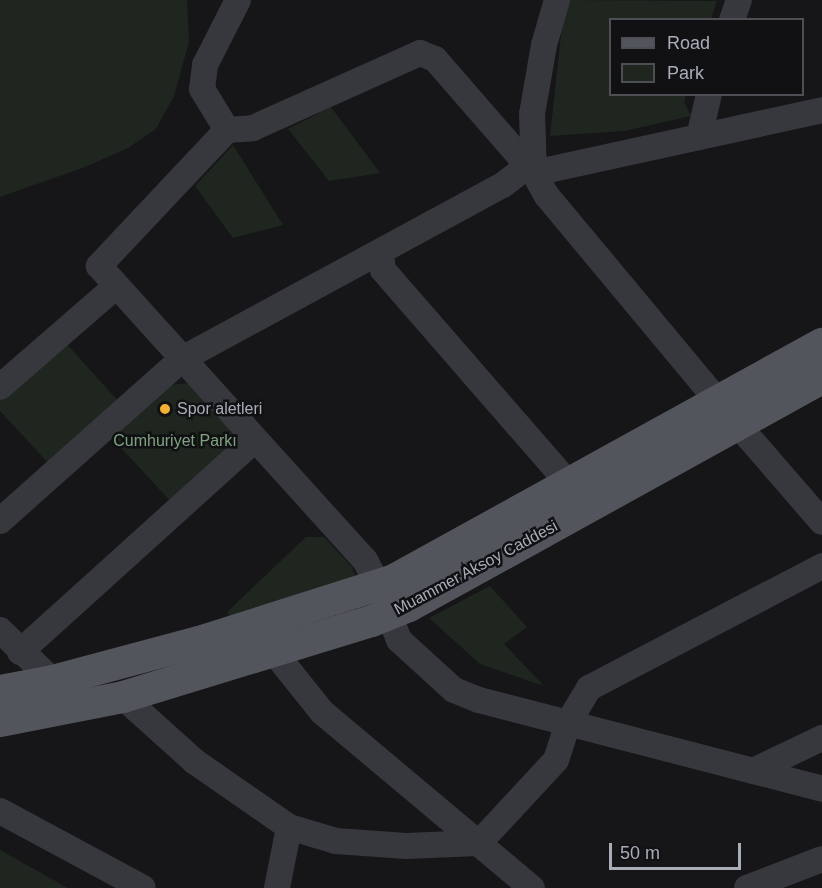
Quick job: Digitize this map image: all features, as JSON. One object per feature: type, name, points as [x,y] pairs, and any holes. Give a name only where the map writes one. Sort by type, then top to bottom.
[{"type":"main road","points":[[0,691],[53,681],[199,642],[378,586],[430,561],[822,344]]},
{"type":"main road","name":"Muammer Aksoy Caddesi","points":[[0,721],[123,697],[388,615],[434,593],[822,378]]},
{"type":"street","points":[[227,130],[202,89],[205,65],[238,0]]},
{"type":"street","points":[[530,170],[532,114],[544,45],[557,0]]},
{"type":"street","points":[[733,18],[739,0]]},
{"type":"street","points":[[822,522],[738,425],[548,196],[530,170],[435,59],[420,53],[253,128],[227,130],[99,266],[365,560],[399,640],[454,690],[478,700],[822,789]]},
{"type":"street","points":[[699,137],[709,96]]},
{"type":"street","points":[[0,521],[182,359],[530,170],[822,110]]},
{"type":"street","points":[[381,252],[383,270],[569,484]]},
{"type":"street","points":[[0,387],[116,286]]},
{"type":"street","points":[[20,652],[255,440]]},
{"type":"street","points":[[123,697],[194,761],[289,826],[336,842],[406,846],[479,843],[555,760],[568,723],[589,688],[822,566]]},
{"type":"street","points":[[0,630],[20,652],[53,681]]},
{"type":"street","points":[[274,652],[322,712],[532,888]]},
{"type":"street","points":[[753,771],[822,738]]},
{"type":"street","points":[[0,811],[143,888]]},
{"type":"street","points":[[277,888],[289,826]]},
{"type":"street","points":[[747,888],[822,859]]},
{"type":"green space","points":[[0,0],[187,0],[189,42],[174,96],[156,129],[128,148],[85,167],[0,197]]},
{"type":"green space","points":[[570,0],[717,1],[711,18],[609,18],[609,96],[686,96],[684,102],[691,116],[624,131],[550,136],[562,26]]},
{"type":"green space","points":[[331,107],[380,173],[329,181],[288,129]]},
{"type":"green space","points":[[233,145],[283,225],[233,238],[195,186]]},
{"type":"green space","points":[[65,342],[119,402],[50,465],[0,411],[0,401]]},
{"type":"green space","name":"Cumhuriyet Parkı","points":[[191,383],[236,431],[233,448],[173,504],[112,438],[169,385]]},
{"type":"green space","points":[[306,537],[324,537],[352,567],[357,580],[232,621],[227,612]]},
{"type":"green space","points":[[490,586],[527,627],[504,644],[544,686],[480,664],[429,618]]},
{"type":"green space","points":[[0,850],[68,888],[0,888]]},
{"type":"place","name":"Spor aletleri","points":[[165,409]]}]
